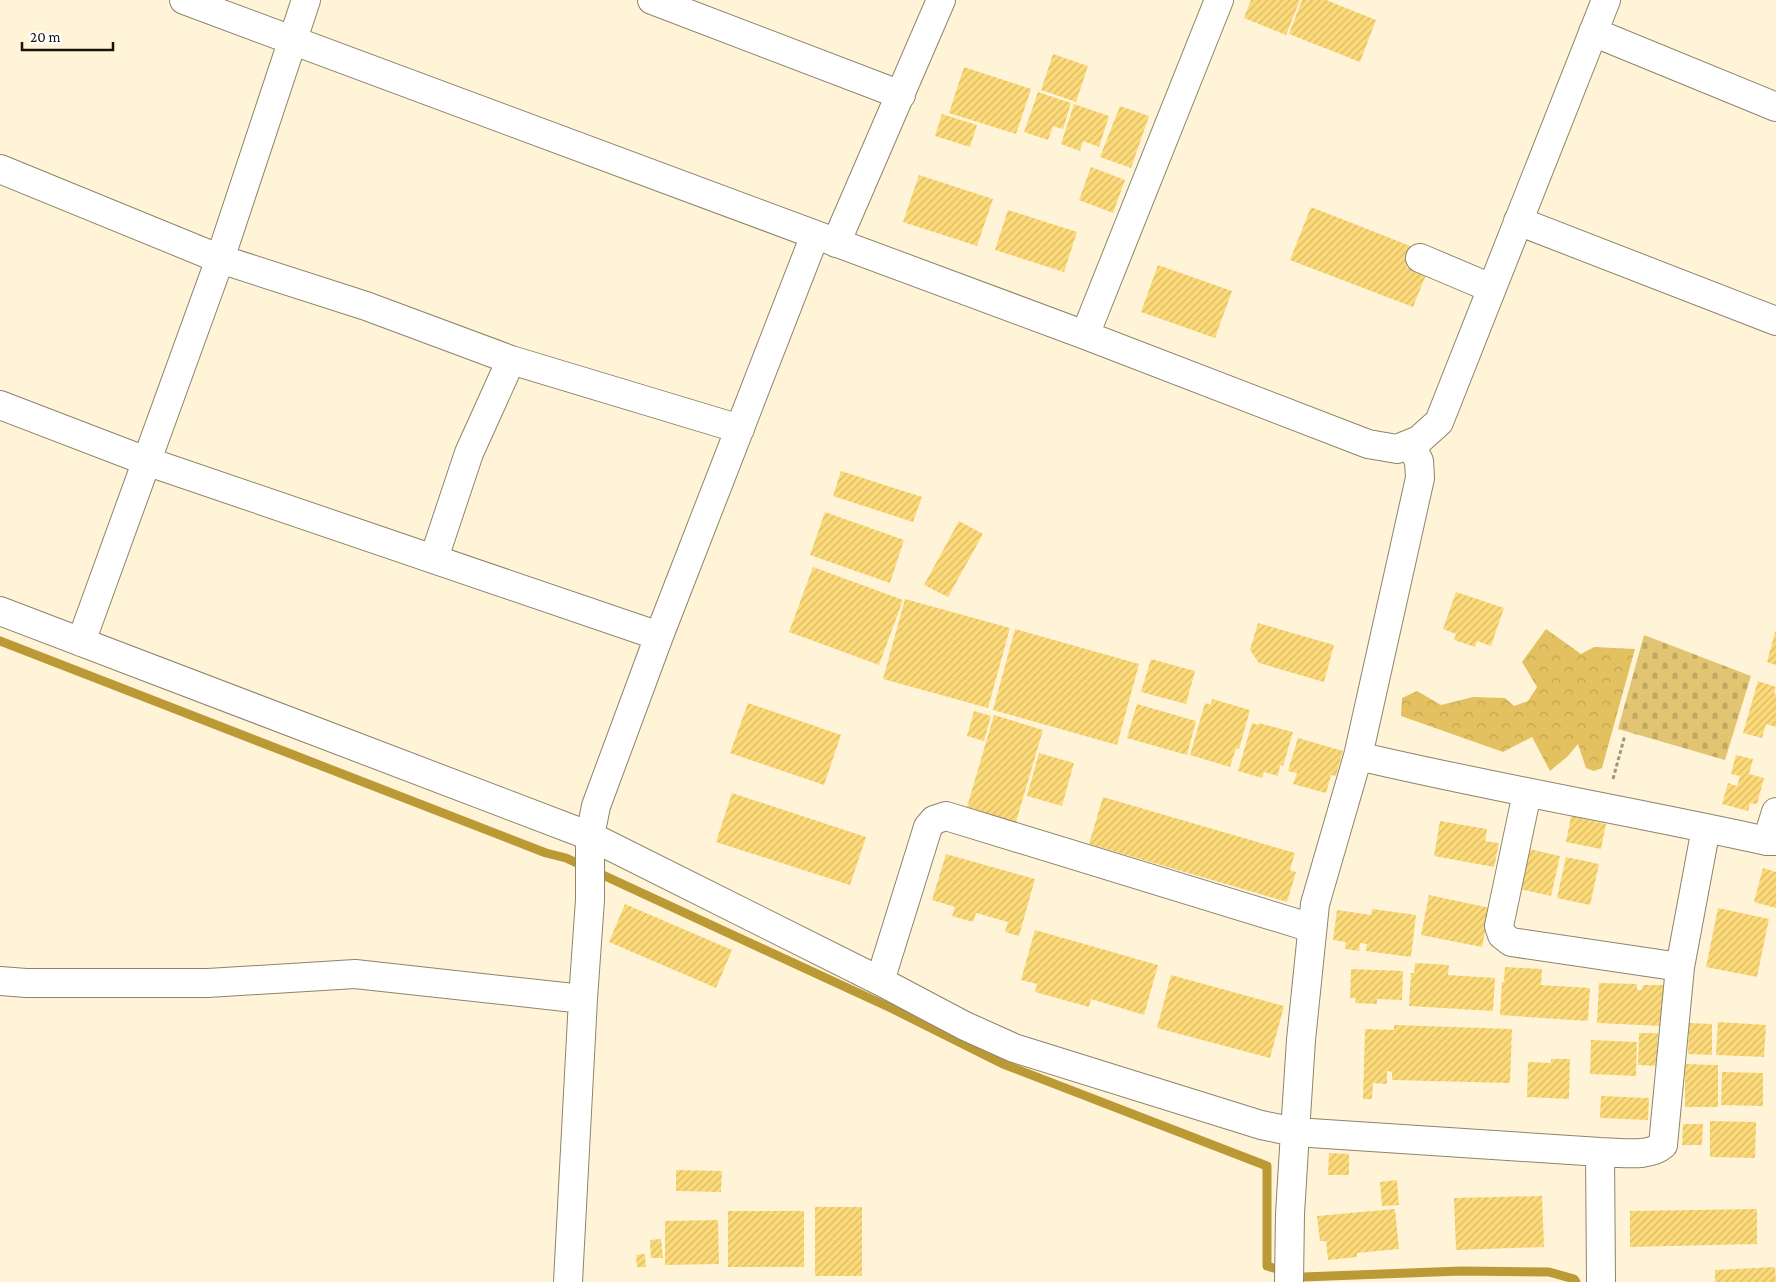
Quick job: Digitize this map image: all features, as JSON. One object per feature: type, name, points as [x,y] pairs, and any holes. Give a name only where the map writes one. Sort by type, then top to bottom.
[{"type":"street","points":[[184,0],[1085,335],[1368,444],[1397,449],[1420,440],[1438,422],[1606,0]]},
{"type":"street","points":[[80,642],[220,259],[306,0]]},
{"type":"street","points":[[652,0],[901,95]]},
{"type":"street","points":[[568,1282],[590,900],[590,836],[596,806],[659,636],[740,429],[826,239],[901,95],[941,0]]},
{"type":"street","points":[[1085,335],[1219,0]]},
{"type":"street","points":[[1594,32],[1776,106]]},
{"type":"street","points":[[0,168],[220,259],[366,306],[511,360],[740,429]]},
{"type":"street","points":[[1518,221],[1776,321]]},
{"type":"street","points":[[1420,258],[1491,288]]},
{"type":"street","points":[[434,558],[469,452],[511,360]]},
{"type":"street","points":[[0,404],[146,460],[659,636]]},
{"type":"street","points":[[1289,1276],[1290,1214],[1301,1040],[1315,904],[1358,756],[1420,478],[1419,461],[1410,444]]},
{"type":"street","points":[[0,611],[590,836],[880,980],[965,1026],[1014,1048],[1261,1125],[1295,1132],[1600,1152],[1656,1151],[1663,1145],[1680,967],[1706,828]]},
{"type":"street","points":[[1358,756],[1526,793],[1771,841],[1776,812]]},
{"type":"street","points":[[1526,793],[1498,926],[1502,935],[1510,942],[1680,967]]},
{"type":"street","points":[[880,980],[928,827],[934,820],[946,816],[1312,928]]},
{"type":"street","points":[[0,981],[26,983],[208,983],[355,974],[583,999]]},
{"type":"street","points":[[1600,1152],[1601,1282]]},
{"type":"path","points":[[1605,808],[1625,735]]},
{"type":"green space","points":[[1546,629],[1581,654],[1594,647],[1635,649],[1602,768],[1594,771],[1586,768],[1578,744],[1568,756],[1550,771],[1532,737],[1503,752],[1401,716],[1402,698],[1417,691],[1441,705],[1473,697],[1505,698],[1514,706],[1528,701],[1537,687],[1522,662]]},
{"type":"green space","points":[[1644,635],[1751,676],[1725,760],[1618,729]]},
{"type":"building","points":[[1251,0],[1300,0],[1286,35],[1244,18]]},
{"type":"building","points":[[1302,0],[1326,0],[1376,20],[1360,62],[1289,34]]},
{"type":"building","points":[[1053,54],[1088,66],[1076,102],[1041,90]]},
{"type":"building","points":[[964,67],[1031,89],[1016,134],[949,113]]},
{"type":"building","points":[[1038,92],[1071,103],[1063,129],[1053,126],[1048,140],[1024,132]]},
{"type":"building","points":[[1074,104],[1109,116],[1099,147],[1083,141],[1080,151],[1061,144]]},
{"type":"building","points":[[1120,106],[1149,116],[1131,168],[1100,157]]},
{"type":"building","points":[[942,114],[977,125],[970,147],[935,136]]},
{"type":"building","points":[[1091,167],[1125,180],[1113,213],[1079,200]]},
{"type":"building","points":[[919,175],[993,199],[977,246],[903,222]]},
{"type":"building","points":[[1311,207],[1413,247],[1406,267],[1426,275],[1413,307],[1290,260]]},
{"type":"building","points":[[1008,210],[1077,232],[1064,272],[995,250]]},
{"type":"building","points":[[1158,265],[1232,291],[1215,338],[1141,312]]},
{"type":"building","points":[[841,471],[922,497],[913,522],[833,496]]},
{"type":"building","points":[[825,512],[904,540],[890,583],[810,555]]},
{"type":"building","points":[[959,521],[983,534],[948,597],[924,585]]},
{"type":"building","points":[[813,567],[903,600],[879,665],[789,632]]},
{"type":"building","points":[[1456,592],[1504,608],[1491,646],[1477,641],[1475,647],[1454,640],[1456,634],[1443,629]]},
{"type":"building","points":[[905,599],[1010,628],[988,708],[883,679]]},
{"type":"building","points":[[1258,623],[1334,645],[1324,682],[1259,663],[1250,650]]},
{"type":"building","points":[[1015,629],[1139,664],[1117,745],[993,710]]},
{"type":"building","points":[[1776,632],[1776,665],[1767,662]]},
{"type":"building","points":[[1151,659],[1195,671],[1186,704],[1141,692]]},
{"type":"building","points":[[1758,681],[1776,687],[1774,693],[1776,694],[1776,727],[1766,724],[1762,738],[1743,733]]},
{"type":"building","points":[[1212,699],[1250,710],[1239,749],[1236,748],[1230,767],[1190,755],[1205,703],[1211,705]]},
{"type":"building","points":[[748,703],[841,735],[824,785],[730,753]]},
{"type":"building","points":[[1137,704],[1196,721],[1187,755],[1127,738]]},
{"type":"building","points":[[974,711],[991,716],[984,741],[967,736]]},
{"type":"building","points":[[994,715],[1043,730],[1016,822],[967,807]]},
{"type":"building","points":[[1252,723],[1258,725],[1259,723],[1293,732],[1283,766],[1280,765],[1278,776],[1264,772],[1262,778],[1238,771]]},
{"type":"building","points":[[1298,738],[1343,751],[1336,776],[1331,775],[1326,793],[1293,784],[1297,773],[1288,771]]},
{"type":"building","points":[[1039,753],[1074,763],[1062,806],[1027,796]]},
{"type":"building","points":[[1736,755],[1753,759],[1749,774],[1764,778],[1757,804],[1750,803],[1748,811],[1722,804],[1728,783],[1737,786],[1740,776],[1731,774]]},
{"type":"building","points":[[732,793],[866,837],[850,885],[716,842]]},
{"type":"building","points":[[1103,797],[1295,853],[1290,870],[1296,872],[1287,902],[1089,844]]},
{"type":"building","points":[[1571,816],[1606,824],[1601,849],[1566,842]]},
{"type":"building","points":[[1440,821],[1487,829],[1485,841],[1499,843],[1494,867],[1434,856]]},
{"type":"building","points":[[1529,849],[1560,856],[1551,896],[1520,889]]},
{"type":"building","points":[[946,854],[1035,879],[1019,936],[1005,932],[1008,922],[976,913],[973,922],[952,916],[955,907],[932,900]]},
{"type":"building","points":[[1566,857],[1599,864],[1590,905],[1557,898]]},
{"type":"building","points":[[1763,868],[1776,872],[1776,908],[1754,902]]},
{"type":"building","points":[[1429,895],[1490,908],[1482,947],[1421,935]]},
{"type":"building","points":[[625,904],[732,950],[716,988],[609,942]]},
{"type":"building","points":[[1718,908],[1769,919],[1757,977],[1706,967]]},
{"type":"building","points":[[1372,909],[1416,915],[1411,957],[1366,951],[1367,944],[1360,943],[1359,951],[1345,949],[1346,942],[1333,940],[1337,910],[1371,915]]},
{"type":"building","points":[[1035,930],[1158,965],[1144,1015],[1091,999],[1089,1007],[1035,992],[1037,984],[1021,980]]},
{"type":"building","points":[[1415,963],[1449,965],[1448,975],[1495,978],[1493,1011],[1409,1006],[1411,973],[1414,973]]},
{"type":"building","points":[[1505,967],[1542,969],[1541,985],[1590,988],[1588,1021],[1500,1015]]},
{"type":"building","points":[[1351,969],[1403,971],[1402,1000],[1377,999],[1377,1004],[1355,1003],[1356,998],[1350,998]]},
{"type":"building","points":[[1171,975],[1284,1006],[1270,1058],[1157,1028]]},
{"type":"building","points":[[1599,983],[1637,984],[1637,990],[1642,990],[1643,985],[1664,985],[1662,1026],[1597,1023]]},
{"type":"building","points":[[1718,1022],[1766,1025],[1764,1057],[1716,1055]]},
{"type":"building","points":[[1689,1023],[1712,1024],[1712,1055],[1688,1054]]},
{"type":"building","points":[[1394,1025],[1512,1029],[1510,1083],[1392,1080],[1392,1072],[1387,1071],[1387,1084],[1373,1083],[1372,1099],[1363,1099],[1365,1029],[1394,1030]]},
{"type":"building","points":[[1639,1033],[1658,1033],[1657,1066],[1638,1065]]},
{"type":"building","points":[[1591,1040],[1637,1042],[1636,1076],[1590,1074]]},
{"type":"building","points":[[1551,1059],[1570,1059],[1569,1099],[1527,1097],[1528,1062],[1551,1063]]},
{"type":"building","points":[[1685,1064],[1718,1065],[1718,1107],[1685,1107]]},
{"type":"building","points":[[1722,1072],[1763,1073],[1763,1106],[1721,1105]]},
{"type":"building","points":[[1601,1096],[1649,1098],[1648,1120],[1600,1118]]},
{"type":"building","points":[[1710,1121],[1756,1122],[1755,1158],[1710,1157]]},
{"type":"building","points":[[1683,1124],[1703,1124],[1702,1145],[1682,1145]]},
{"type":"building","points":[[1329,1153],[1349,1154],[1349,1175],[1328,1175]]},
{"type":"building","points":[[676,1170],[722,1171],[721,1192],[676,1191]]},
{"type":"building","points":[[1397,1180],[1399,1205],[1382,1206],[1380,1182]]},
{"type":"building","points":[[1542,1196],[1544,1247],[1456,1250],[1454,1198]]},
{"type":"building","points":[[815,1207],[862,1207],[862,1276],[815,1276]]},
{"type":"building","points":[[1395,1209],[1399,1249],[1357,1253],[1357,1257],[1328,1260],[1326,1241],[1320,1241],[1317,1216]]},
{"type":"building","points":[[1757,1209],[1757,1244],[1630,1247],[1630,1211]]},
{"type":"building","points":[[728,1211],[804,1211],[804,1267],[728,1267]]},
{"type":"building","points":[[718,1220],[719,1264],[665,1265],[665,1221]]},
{"type":"building","points":[[661,1239],[663,1258],[651,1258],[650,1240]]},
{"type":"building","points":[[645,1254],[646,1267],[637,1267],[636,1255]]},
{"type":"building","points":[[1775,1267],[1776,1282],[1715,1282],[1715,1270]]},
{"type":"waterway","points":[[0,641],[546,853],[566,858],[893,1009],[1003,1064],[1267,1166],[1267,1266],[1303,1277],[1461,1271],[1549,1272],[1574,1279],[1576,1282]]}]
